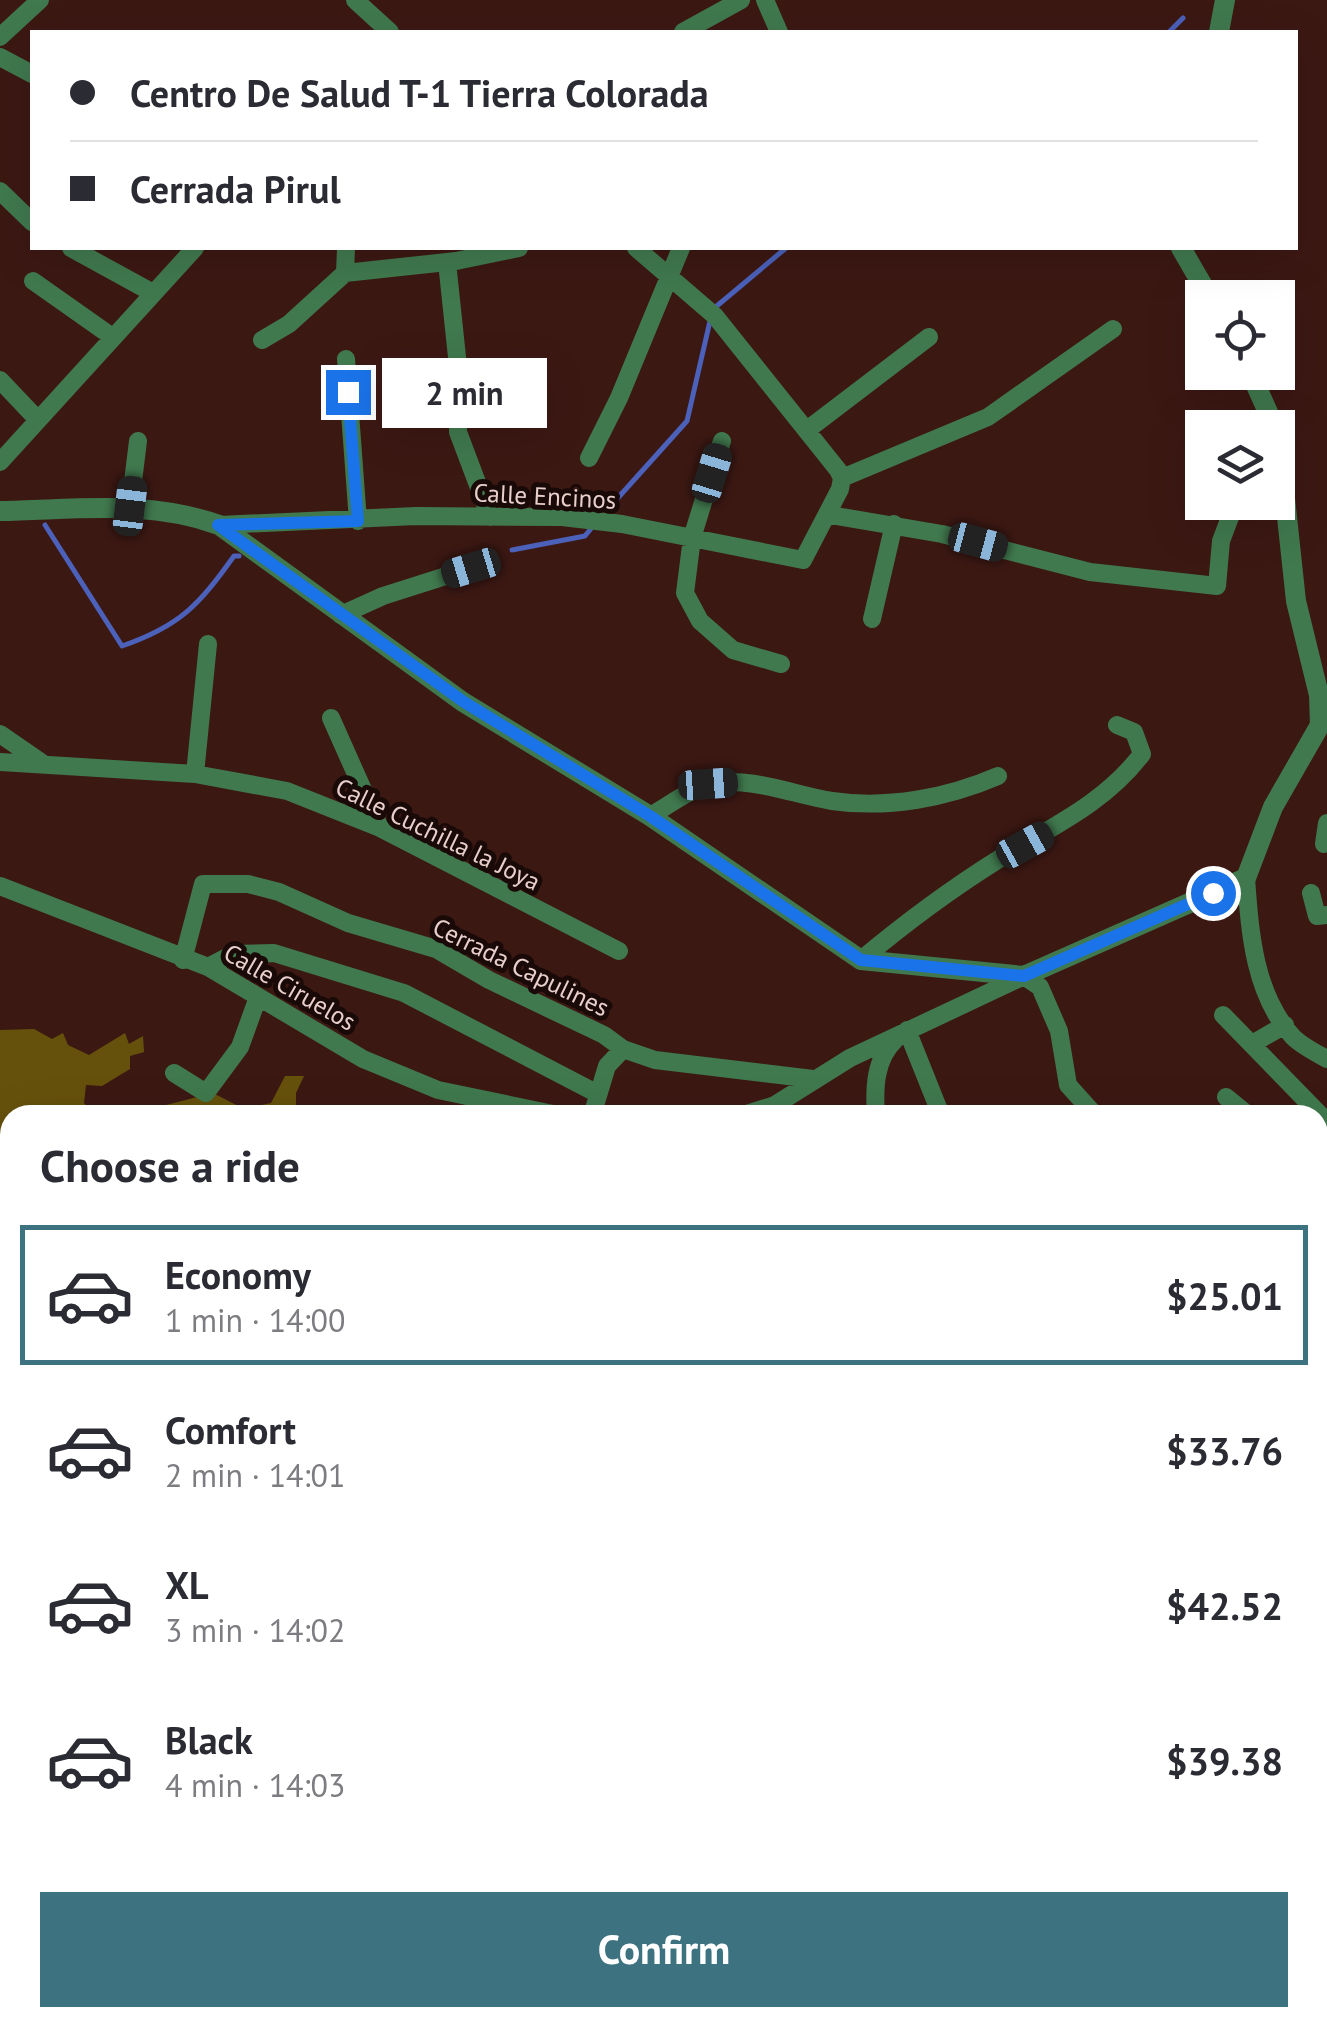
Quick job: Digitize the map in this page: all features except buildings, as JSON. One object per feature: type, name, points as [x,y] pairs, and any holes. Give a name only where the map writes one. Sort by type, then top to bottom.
[{"type":"street","points":[[0,36],[40,0]]},
{"type":"street","points":[[687,30],[742,0]]},
{"type":"street","points":[[765,0],[778,30]]},
{"type":"street","points":[[1219,30],[1225,0]]},
{"type":"street","points":[[362,3],[388,30]]},
{"type":"street","points":[[0,57],[30,73]]},
{"type":"street","points":[[0,191],[30,220]]},
{"type":"street","points":[[74,250],[153,293]]},
{"type":"street","points":[[0,462],[193,250]]},
{"type":"street","points":[[345,273],[346,250]]},
{"type":"street","points":[[262,340],[290,324],[345,273],[447,262],[508,250]]},
{"type":"street","points":[[638,250],[711,312],[808,430],[842,478],[988,417],[1113,329]]},
{"type":"street","points":[[589,458],[620,398],[679,250]]},
{"type":"street","points":[[1182,250],[1200,280]]},
{"type":"street","points":[[447,262],[457,357],[458,432],[490,517]]},
{"type":"street","points":[[33,281],[111,336]]},
{"type":"street","points":[[808,430],[928,338]]},
{"type":"street","points":[[346,359],[358,521]]},
{"type":"street","points":[[0,380],[37,420]]},
{"type":"street","points":[[130,506],[138,441]]},
{"type":"street","points":[[722,441],[692,538],[685,593],[700,621],[734,650],[782,664]]},
{"type":"street","name":"Calle Encinos","points":[[0,511],[130,506],[193,516],[218,525],[562,517],[692,538],[798,561],[808,554],[830,515],[842,478]]},
{"type":"street","points":[[830,515],[894,524],[1090,572],[1216,586],[1221,541],[1228,520]]},
{"type":"street","points":[[1288,520],[1296,600],[1323,700],[1320,724],[1302,762],[1272,807],[1246,878],[1252,954],[1285,1026],[1295,1040],[1327,1059]]},
{"type":"street","points":[[872,619],[894,524]]},
{"type":"street","points":[[218,525],[508,732],[650,816],[861,960],[1024,976],[1040,987],[1059,1031],[1068,1085],[1086,1105]]},
{"type":"street","points":[[341,614],[471,568]]},
{"type":"street","points":[[195,774],[208,644]]},
{"type":"street","points":[[330,718],[380,828]]},
{"type":"street","points":[[861,960],[999,859],[1099,800],[1126,776],[1142,754],[1134,732],[1117,725]]},
{"type":"street","points":[[0,734],[51,768]]},
{"type":"street","points":[[0,762],[51,768]]},
{"type":"street","name":"Calle Cuchilla la Joya","points":[[51,768],[195,774],[287,791],[380,828],[618,951]]},
{"type":"street","points":[[650,816],[708,784],[738,782],[835,801],[867,802],[930,798],[998,776]]},
{"type":"street","points":[[1324,844],[1327,823]]},
{"type":"street","points":[[775,1105],[813,1079],[907,1030],[1246,878]]},
{"type":"street","name":"Cerrada Capulines","points":[[183,960],[203,884],[248,884],[279,892],[348,923],[436,949],[604,1035],[623,1049],[655,1060],[813,1079]]},
{"type":"street","name":"Calle Ciruelos","points":[[0,886],[183,960],[208,966],[364,1059],[438,1090],[510,1105]]},
{"type":"street","points":[[1311,893],[1318,916],[1327,915]]},
{"type":"street","points":[[208,966],[233,954],[274,953],[404,993],[598,1094]]},
{"type":"street","points":[[174,1072],[206,1093],[240,1047],[258,997]]},
{"type":"street","points":[[1223,1015],[1311,1105]]},
{"type":"street","points":[[1252,1044],[1285,1026]]},
{"type":"street","points":[[875,1105],[883,1051],[907,1030]]},
{"type":"street","points":[[907,1030],[918,1067],[936,1105]]},
{"type":"street","points":[[595,1105],[607,1066],[623,1049]]},
{"type":"street","points":[[1226,1098],[1235,1105]]},
{"type":"shaded area","points":[[34,1029],[52,1039],[63,1033],[68,1045],[89,1055],[125,1033],[129,1044],[143,1036],[144,1052],[130,1056],[130,1069],[102,1086],[86,1085],[86,1105],[0,1105],[0,1030]]},
{"type":"shaded area","points":[[285,1076],[304,1076],[296,1093],[296,1105],[262,1105],[271,1103]]},
{"type":"shaded area","points":[[213,1093],[236,1105],[166,1105]]},
{"type":"waterway","points":[[1171,30],[1183,18]]},
{"type":"waterway","points":[[712,310],[784,250]]},
{"type":"waterway","points":[[616,500],[687,421],[710,321]]},
{"type":"waterway","points":[[45,525],[122,646],[174,622],[210,588],[234,556],[239,556]]},
{"type":"waterway","points":[[512,550],[585,536],[593,526]]},
{"type":"route","points":[[348,392],[358,521],[218,525],[508,732],[650,816],[861,960],[1024,976],[1213,893]]}]
